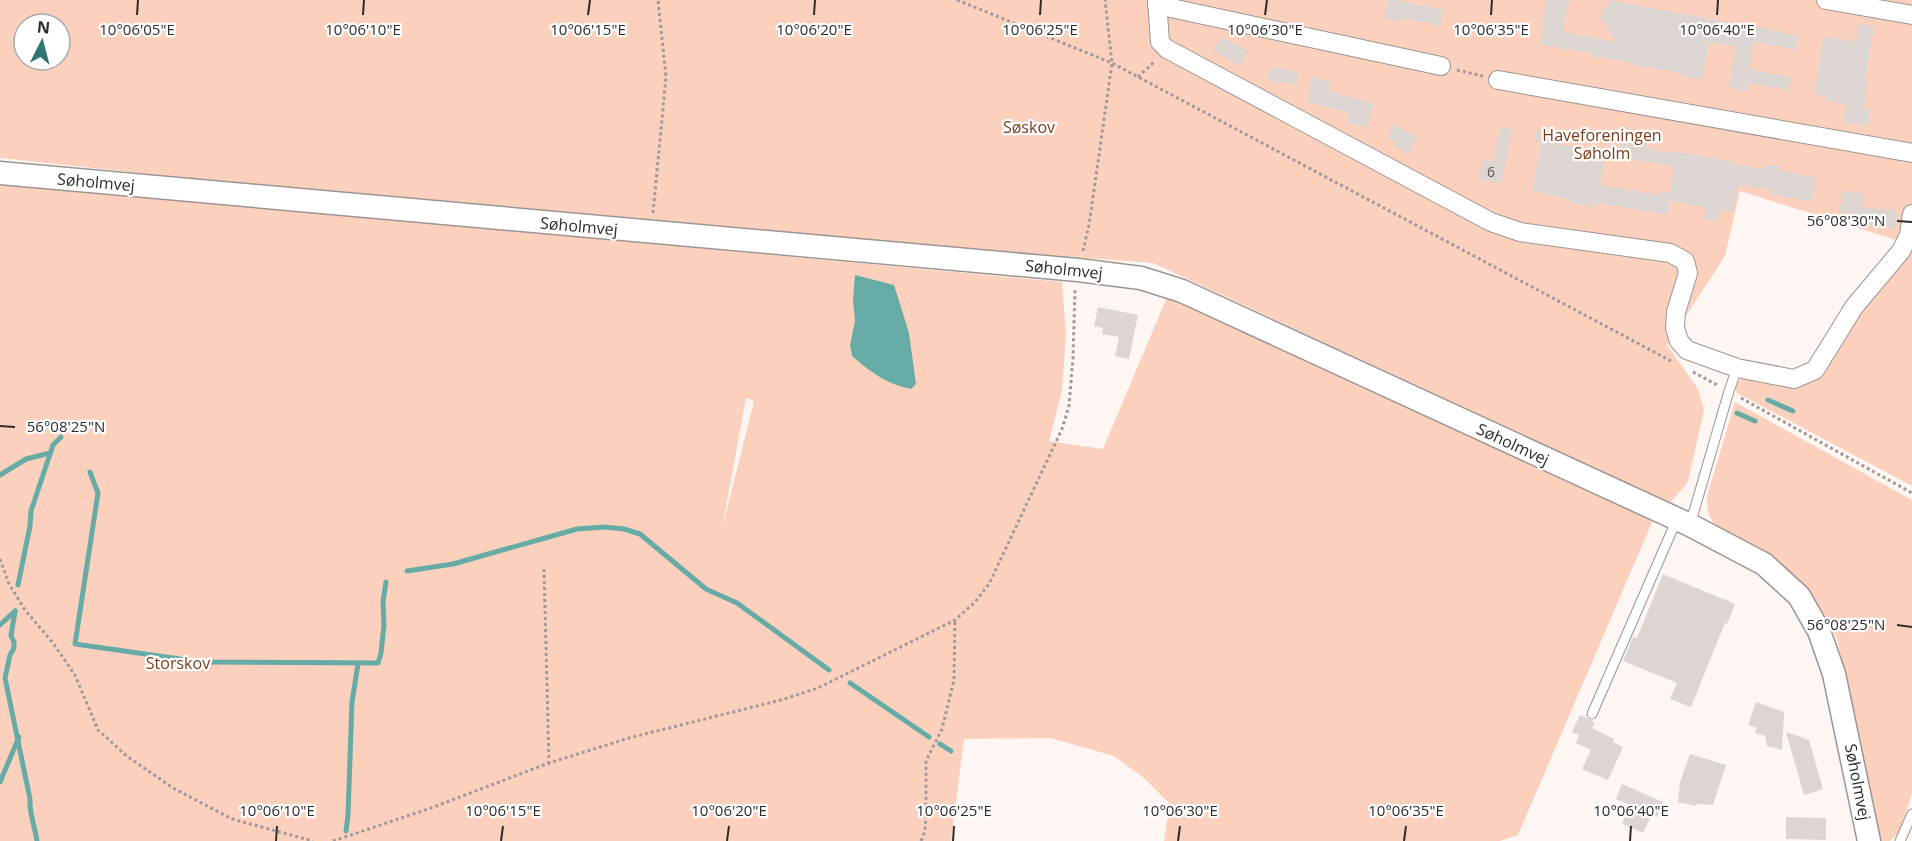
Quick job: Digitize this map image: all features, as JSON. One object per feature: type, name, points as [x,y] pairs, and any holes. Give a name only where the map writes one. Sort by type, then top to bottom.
[{"type":"street","points":[[1826,0],[1912,15]]},
{"type":"street","points":[[1441,66],[1157,2],[1160,42],[1167,49],[1491,222],[1520,232],[1670,253],[1685,261],[1688,273],[1676,312],[1675,328],[1679,341],[1687,350],[1737,368],[1794,379],[1815,370],[1854,307],[1900,251],[1909,235],[1912,214]]},
{"type":"street","points":[[1498,80],[1912,153]]},
{"type":"street","name":"Søholmvej","points":[[0,173],[1078,270],[1141,278],[1182,291],[1684,522],[1764,564],[1799,596],[1819,631],[1834,674],[1869,841]]},
{"type":"lane","points":[[1592,714],[1684,522],[1737,368]]},
{"type":"lane","points":[[1900,841],[1912,813]]},
{"type":"path","points":[[651,233],[666,77],[658,0]]},
{"type":"path","points":[[957,0],[1112,63],[1677,363]]},
{"type":"path","points":[[333,841],[629,738],[782,700],[818,688],[849,675],[955,620],[975,603],[989,584],[1062,429],[1069,406],[1074,297],[1089,225],[1112,63],[1104,0]]},
{"type":"path","points":[[1138,77],[1167,49]]},
{"type":"path","points":[[1441,66],[1498,80]]},
{"type":"path","points":[[1687,369],[1912,493]]},
{"type":"path","points":[[0,559],[9,584],[25,610],[53,643],[75,675],[98,730],[128,757],[173,788],[232,819],[313,841]]},
{"type":"path","points":[[544,569],[549,764]]},
{"type":"path","points":[[921,841],[925,831],[926,815],[926,760],[942,729],[954,680],[955,620]]},
{"type":"green space","points":[[0,0],[1912,0],[1912,245],[1740,191],[1725,256],[1667,345],[1698,389],[1704,410],[1688,482],[1670,503],[1153,263],[558,218],[0,158]]},
{"type":"green space","name":"Storskov","points":[[0,183],[1062,282],[1066,334],[1062,391],[1049,441],[1103,449],[1167,297],[1653,520],[1518,835],[1500,841],[1164,841],[1170,804],[1144,778],[1114,756],[1050,738],[964,739],[951,841],[0,841]],"holes":[[[746,398],[754,401],[723,525]]]},
{"type":"green space","points":[[1912,245],[1912,486],[1737,393],[1735,387],[1741,378],[1750,377],[1784,387],[1802,386],[1815,378]]},
{"type":"green space","points":[[1735,402],[1912,500],[1912,794],[1900,831],[1890,841],[1880,841],[1837,639],[1814,598],[1780,562],[1713,523],[1708,512],[1707,496]]},
{"type":"water","points":[[855,275],[894,285],[909,333],[916,384],[911,389],[879,377],[852,356],[850,345],[855,321],[853,300]]},
{"type":"building","points":[[1388,0],[1443,10],[1441,26],[1401,18],[1400,22],[1384,18]]},
{"type":"building","points":[[1546,0],[1569,0],[1563,32],[1617,42],[1601,19],[1602,10],[1609,5],[1609,0],[1799,35],[1796,50],[1754,42],[1749,69],[1792,77],[1789,90],[1748,83],[1747,91],[1729,88],[1735,46],[1709,43],[1702,80],[1680,76],[1681,73],[1592,56],[1592,53],[1540,45]]},
{"type":"building","points":[[1858,24],[1874,26],[1865,82],[1868,82],[1864,108],[1871,109],[1868,126],[1843,122],[1846,104],[1825,101],[1826,96],[1815,94],[1823,36],[1856,42]]},
{"type":"building","points":[[1222,37],[1248,51],[1240,66],[1214,51]]},
{"type":"building","points":[[1270,67],[1299,72],[1296,85],[1267,80]]},
{"type":"building","points":[[1312,77],[1331,81],[1329,91],[1374,104],[1367,128],[1346,122],[1349,112],[1307,102]]},
{"type":"building","points":[[1393,125],[1417,136],[1408,154],[1392,145],[1395,141],[1387,137]]},
{"type":"building","points":[[1500,127],[1512,129],[1502,183],[1479,180],[1482,160],[1493,162]]},
{"type":"building","points":[[1537,129],[1561,133],[1559,144],[1606,152],[1600,185],[1658,195],[1658,191],[1670,193],[1674,166],[1618,158],[1620,141],[1650,146],[1649,150],[1692,154],[1733,162],[1733,164],[1766,169],[1766,164],[1781,167],[1780,170],[1816,178],[1812,201],[1771,195],[1772,190],[1739,185],[1733,212],[1720,209],[1717,222],[1704,219],[1706,208],[1670,201],[1667,215],[1596,203],[1593,207],[1570,203],[1570,199],[1532,191],[1541,143],[1535,142]]},
{"type":"building","points":[[1843,190],[1864,194],[1862,208],[1897,210],[1896,228],[1857,222],[1858,215],[1839,212]]},
{"type":"building","points":[[1098,307],[1138,315],[1129,359],[1115,356],[1119,337],[1102,334],[1103,328],[1094,326]]},
{"type":"building","points":[[1663,574],[1735,604],[1691,707],[1670,699],[1677,683],[1623,661],[1633,637],[1637,638]]},
{"type":"building","points":[[1756,702],[1784,712],[1782,750],[1767,746],[1765,736],[1755,733],[1757,728],[1748,725]]},
{"type":"building","points":[[1580,715],[1595,722],[1592,728],[1614,739],[1613,742],[1623,747],[1608,780],[1582,769],[1591,750],[1576,743],[1579,735],[1572,732]]},
{"type":"building","points":[[1786,732],[1809,740],[1823,789],[1804,795]]},
{"type":"building","points":[[1690,754],[1726,765],[1713,805],[1697,804],[1696,806],[1678,802],[1680,782]]},
{"type":"building","points":[[1622,784],[1663,802],[1657,817],[1652,814],[1643,833],[1622,824],[1630,805],[1616,799]]},
{"type":"building","points":[[1786,817],[1826,818],[1826,840],[1786,839]]},
{"type":"waterway","points":[[1768,400],[1793,411]]},
{"type":"waterway","points":[[1737,413],[1755,421]]},
{"type":"waterway","points":[[18,585],[31,511],[53,445],[61,437]]},
{"type":"waterway","points":[[0,475],[26,459],[50,453]]},
{"type":"waterway","points":[[90,472],[98,493],[75,644],[201,662],[378,663],[384,625],[383,602],[386,582]]},
{"type":"waterway","points":[[407,571],[453,564],[577,529],[605,527],[624,529],[640,534],[706,589],[737,603],[829,670]]},
{"type":"waterway","points":[[15,611],[11,636],[14,648],[10,655],[5,678],[37,841]]},
{"type":"waterway","points":[[0,625],[15,611]]},
{"type":"waterway","points":[[346,831],[352,702],[358,664]]},
{"type":"waterway","points":[[850,683],[929,737]]},
{"type":"waterway","points":[[0,782],[19,737]]},
{"type":"waterway","points":[[940,744],[951,751]]},
{"type":"park label","name":"Søskov","points":[[1029,127]]},
{"type":"park label","name":"Haveforeningen Søholm","points":[[1602,144]]}]
